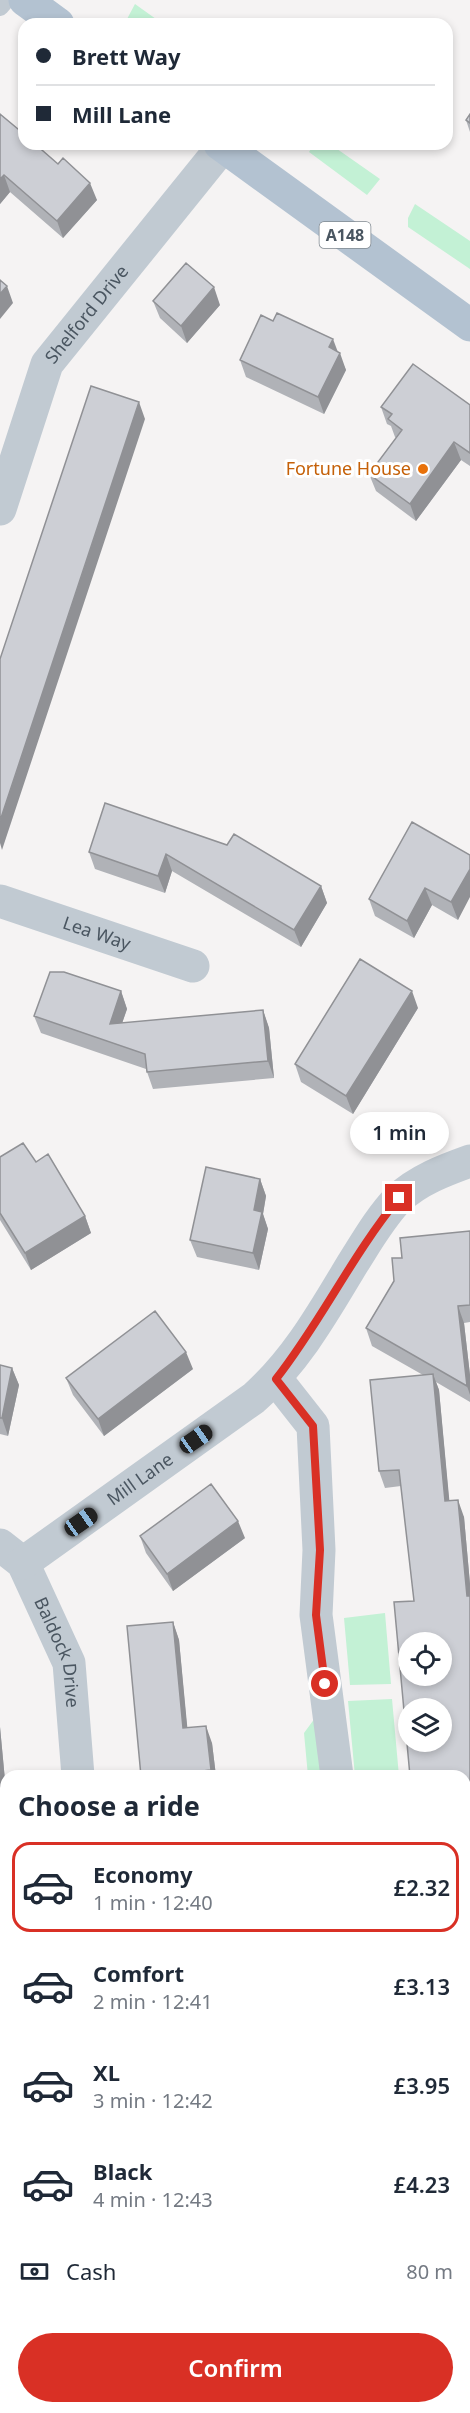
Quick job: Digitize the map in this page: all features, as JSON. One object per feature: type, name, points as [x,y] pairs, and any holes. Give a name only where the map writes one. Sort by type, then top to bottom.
[{"type":"main road","points":[[26,0],[50,18]]},
{"type":"main road","name":"A148","points":[[228,150],[470,325]]},
{"type":"street","name":"Shelford Drive","points":[[0,510],[47,364],[217,150]]},
{"type":"street","name":"Lea Way","points":[[0,901],[193,966]]},
{"type":"street","name":"Mill Lane","points":[[11,1554],[254,1398],[276,1379],[306,1340],[375,1227],[399,1198],[436,1173],[470,1161]]},
{"type":"street","points":[[276,1379],[313,1426],[320,1550],[316,1615],[336,1770]]},
{"type":"street","name":"Baldock Drive","points":[[11,1554],[69,1663],[78,1770]]},
{"type":"lane","points":[[0,7],[6,0]]},
{"type":"green space","points":[[135,4],[155,18],[128,18]]},
{"type":"green space","points":[[310,150],[339,150],[380,179],[367,195],[309,152]]},
{"type":"green space","points":[[415,204],[470,241],[470,269],[408,227],[408,218]]},
{"type":"green space","points":[[385,1613],[391,1684],[350,1685],[344,1618]]},
{"type":"green space","points":[[392,1699],[398,1770],[354,1770],[348,1701]]},
{"type":"green space","points":[[315,1718],[320,1770],[307,1770],[304,1733]]},
{"type":"building","points":[[0,114],[18,129],[18,150],[42,150],[58,164],[63,158],[90,183],[57,221],[4,175],[0,179]]},
{"type":"building","points":[[186,263],[214,287],[181,326],[153,301]]},
{"type":"building","points":[[0,280],[7,286],[0,294]]},
{"type":"building","points":[[277,313],[333,339],[329,347],[340,353],[318,397],[240,360],[261,315],[273,321]]},
{"type":"building","name":"Fortune House","points":[[413,364],[470,405],[470,453],[454,442],[410,504],[369,474],[402,430],[388,419],[392,414],[381,407]]},
{"type":"building","points":[[91,386],[139,402],[0,821],[0,659]]},
{"type":"building","points":[[105,803],[227,845],[234,834],[321,886],[294,930],[166,854],[158,876],[89,852]]},
{"type":"building","points":[[412,822],[470,855],[470,869],[451,902],[425,888],[407,921],[369,899]]},
{"type":"building","points":[[360,959],[412,991],[346,1096],[295,1064]]},
{"type":"building","points":[[50,972],[64,972],[121,991],[110,1024],[263,1010],[268,1061],[147,1072],[145,1054],[34,1016]]},
{"type":"building","points":[[23,1143],[36,1162],[48,1154],[85,1216],[25,1253],[0,1213],[0,1157]]},
{"type":"building","points":[[206,1167],[260,1179],[254,1210],[262,1212],[253,1253],[190,1240]]},
{"type":"building","points":[[470,1231],[470,1305],[458,1306],[467,1386],[366,1328],[394,1281],[392,1258],[402,1258],[400,1238]]},
{"type":"building","points":[[155,1311],[186,1352],[98,1419],[66,1378]]},
{"type":"building","points":[[0,1365],[12,1368],[2,1418],[0,1418]]},
{"type":"building","points":[[433,1374],[445,1501],[458,1500],[467,1596],[470,1596],[470,1770],[409,1770],[408,1752],[452,1752],[452,1698],[403,1698],[402,1686],[452,1686],[452,1632],[398,1632],[398,1646],[394,1602],[414,1601],[399,1470],[379,1471],[370,1380]]},
{"type":"building","points":[[211,1484],[238,1521],[167,1574],[140,1536]]},
{"type":"building","points":[[173,1622],[183,1728],[206,1726],[211,1770],[140,1770],[127,1626]]},
{"type":"place","name":"Fortune House","points":[[423,469]]},
{"type":"route","points":[[325,1684],[316,1615],[320,1550],[313,1426],[276,1379],[306,1340],[375,1227],[399,1198]]}]
